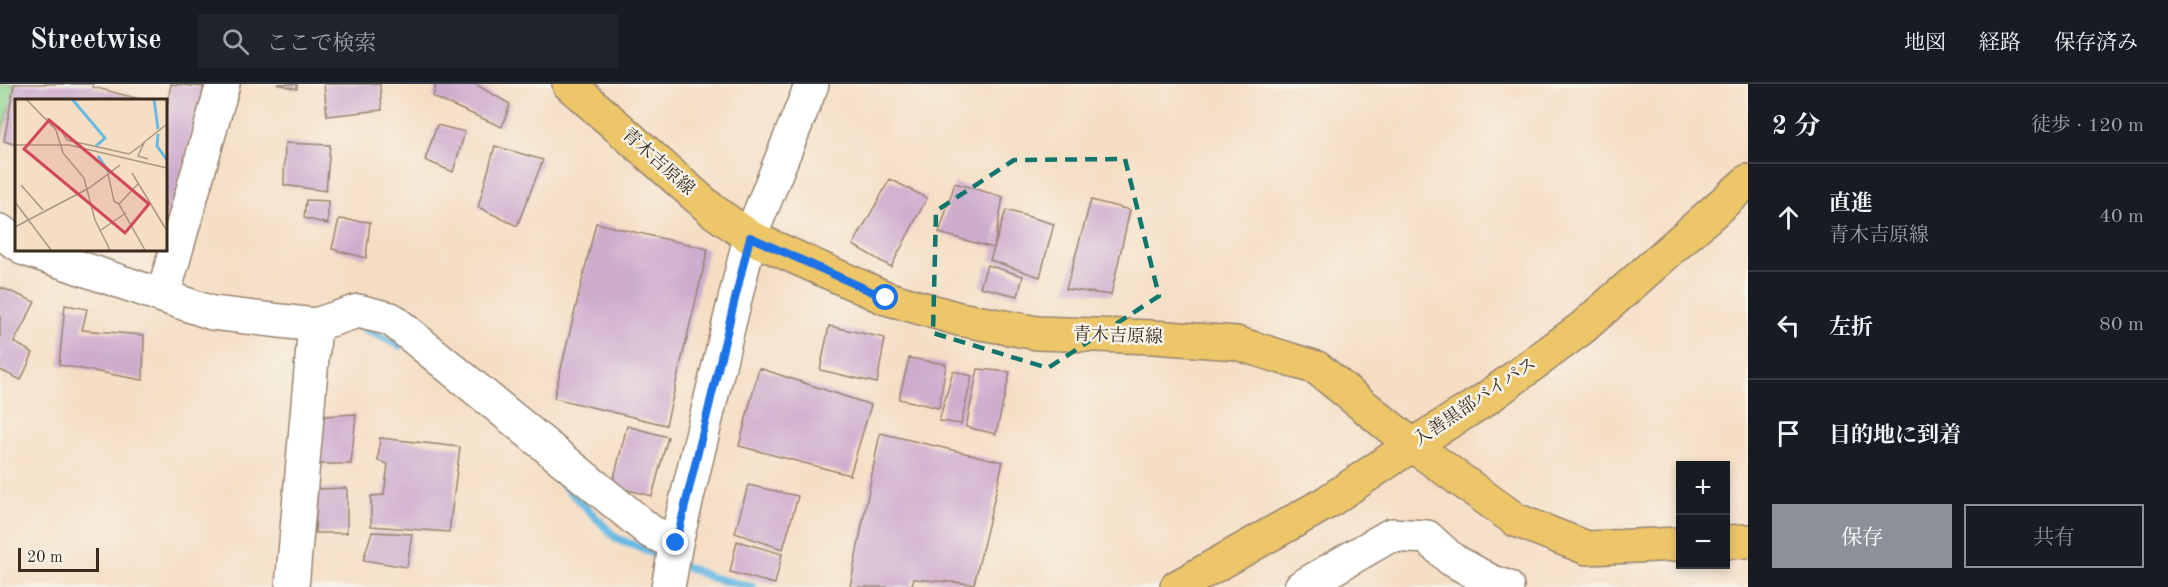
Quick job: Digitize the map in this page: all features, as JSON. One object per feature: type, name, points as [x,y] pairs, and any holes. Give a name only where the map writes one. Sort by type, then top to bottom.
[{"type":"main road","name":"青木吉原線","points":[[568,84],[713,211],[750,237],[886,298],[959,319],[1037,333],[1153,337],[1236,343],[1317,368],[1412,445],[1516,520],[1587,548],[1676,544]]},
{"type":"main road","name":"入善黒部バイパス","points":[[1177,587],[1326,503],[1483,401],[1582,328],[1748,181]]},
{"type":"main road","points":[[1730,542],[1748,541]]},
{"type":"street","points":[[163,296],[223,84]]},
{"type":"street","points":[[668,587],[676,543],[750,237],[812,84]]},
{"type":"street","points":[[0,231],[15,242]]},
{"type":"street","points":[[28,250],[212,313],[315,325],[358,311],[391,318],[651,532],[676,543]]},
{"type":"street","points":[[292,587],[315,325]]},
{"type":"street","points":[[1301,587],[1391,534],[1427,537],[1451,559],[1495,585]]},
{"type":"highlighted area","points":[[1125,159],[1159,296],[1048,368],[933,333],[936,211],[1014,160]]},
{"type":"green space","points":[[0,84],[17,84],[0,139]]},
{"type":"building","points":[[14,84],[93,84],[93,87],[139,99],[15,99],[15,145],[4,141]]},
{"type":"building","points":[[171,84],[204,87],[170,219],[166,217],[167,106]]},
{"type":"building","points":[[277,84],[297,84],[297,89]]},
{"type":"building","points":[[324,84],[380,84],[382,110],[327,116]]},
{"type":"building","points":[[436,84],[475,84],[510,104],[502,127],[433,97]]},
{"type":"building","points":[[437,125],[465,132],[453,172],[425,160]]},
{"type":"building","points":[[285,143],[330,145],[326,191],[284,185]]},
{"type":"building","points":[[495,146],[543,160],[517,226],[478,207]]},
{"type":"building","points":[[890,179],[927,198],[891,267],[853,245]]},
{"type":"building","points":[[955,183],[1003,197],[994,248],[939,233]]},
{"type":"building","points":[[306,200],[328,201],[328,224],[304,218]]},
{"type":"building","points":[[1091,200],[1130,210],[1111,295],[1066,289]]},
{"type":"building","points":[[1006,210],[1054,224],[1040,277],[990,260]]},
{"type":"building","points":[[339,219],[370,222],[366,258],[332,249]]},
{"type":"building","points":[[596,223],[708,249],[666,425],[554,398]]},
{"type":"building","points":[[987,265],[1023,276],[1018,296],[980,287]]},
{"type":"building","points":[[0,287],[35,302],[14,342],[33,353],[21,380],[0,370]]},
{"type":"building","points":[[65,305],[87,309],[82,330],[144,335],[143,380],[59,365]]},
{"type":"building","points":[[829,326],[885,338],[877,383],[820,370]]},
{"type":"building","points":[[909,358],[946,364],[939,408],[899,399]]},
{"type":"building","points":[[759,368],[871,405],[850,475],[739,446]]},
{"type":"building","points":[[978,369],[1010,372],[996,434],[966,427]]},
{"type":"building","points":[[953,371],[972,376],[961,424],[939,421]]},
{"type":"building","points":[[356,414],[351,464],[318,464],[324,416]]},
{"type":"building","points":[[627,426],[668,437],[652,496],[612,486]]},
{"type":"building","points":[[880,433],[1003,462],[974,584],[914,579],[911,587],[850,587]]},
{"type":"building","points":[[380,438],[460,447],[449,532],[371,526],[371,496],[384,495],[388,464],[378,461]]},
{"type":"building","points":[[748,485],[798,496],[783,549],[735,533]]},
{"type":"building","points":[[347,488],[347,533],[315,533],[317,489]]},
{"type":"building","points":[[372,532],[412,534],[407,567],[363,560]]},
{"type":"building","points":[[737,541],[782,554],[775,584],[730,572]]},
{"type":"waterway","points":[[361,327],[400,346]]},
{"type":"waterway","points":[[544,465],[616,538],[667,559]]},
{"type":"waterway","points":[[679,564],[713,578],[753,587]]},
{"type":"route","points":[[676,543],[750,237],[832,276],[886,298]]}]
